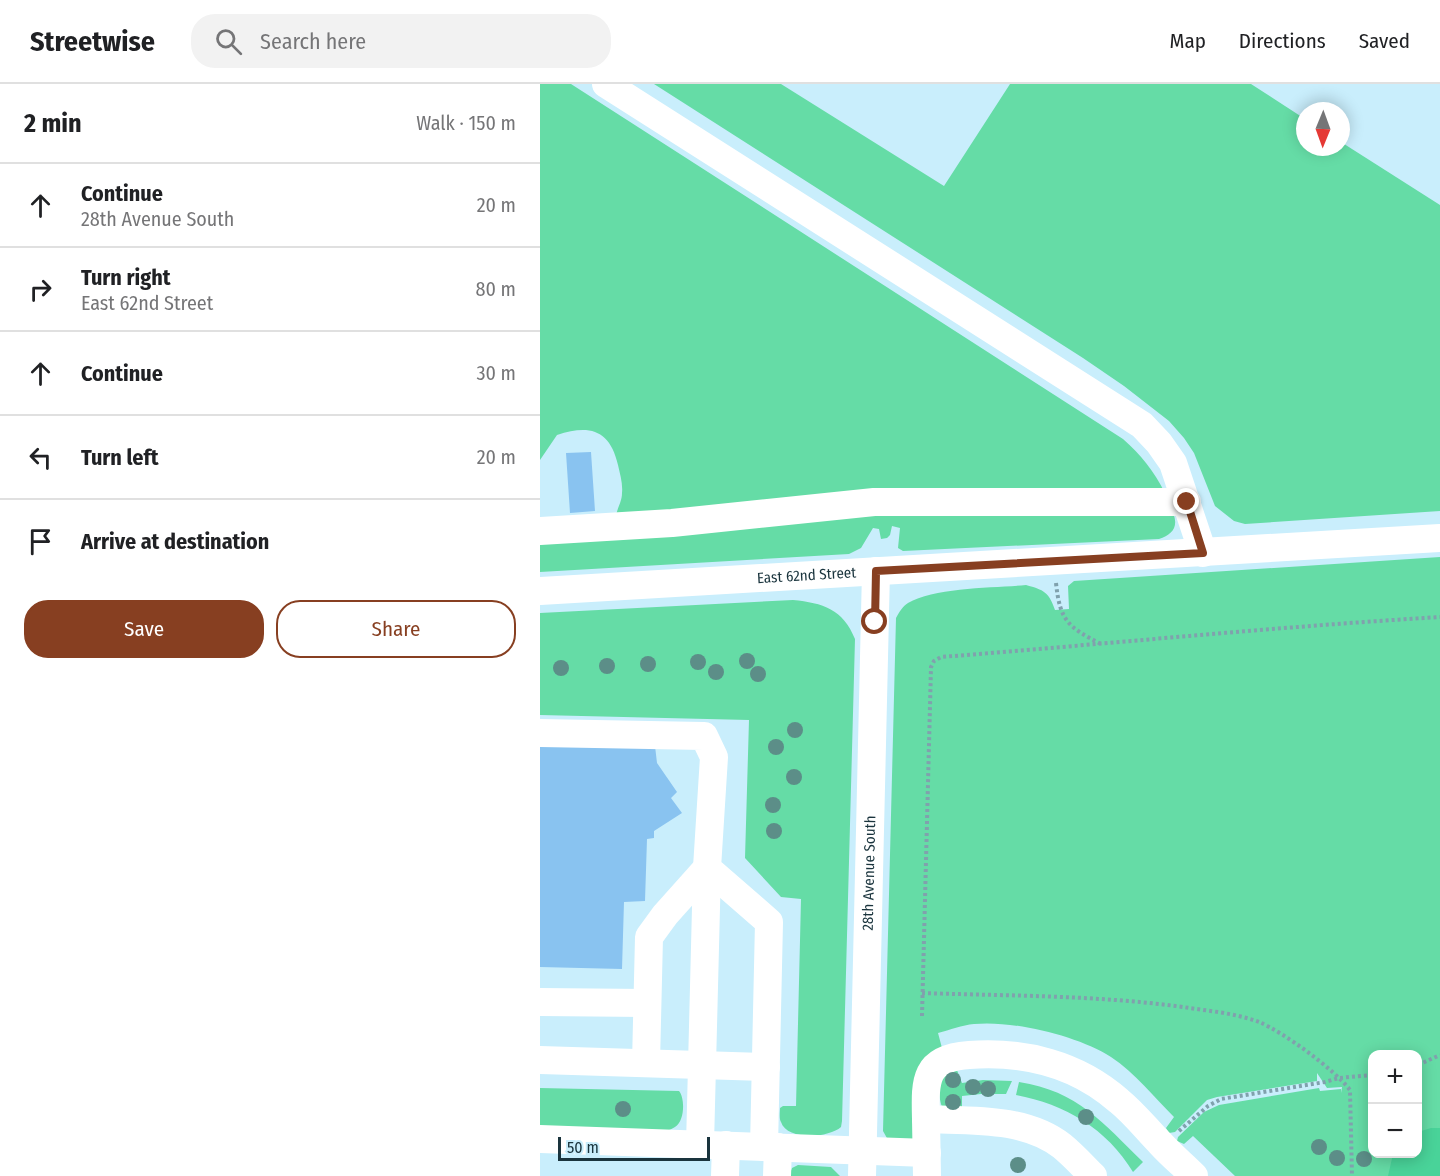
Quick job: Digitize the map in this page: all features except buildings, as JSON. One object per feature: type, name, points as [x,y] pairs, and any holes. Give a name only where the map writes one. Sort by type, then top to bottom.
[{"type":"street","points":[[606,84],[1142,425],[1173,463],[1203,553]]},
{"type":"street","points":[[540,531],[672,523],[874,502],[1187,502]]},
{"type":"street","name":"East 62nd Street","points":[[540,591],[1440,538]]},
{"type":"street","name":"28th Avenue South","points":[[862,1163],[876,571]]},
{"type":"street","points":[[540,733],[704,736],[714,757],[707,868],[701,1065],[713,1145],[725,1176]]},
{"type":"street","points":[[646,1064],[649,937],[707,868]]},
{"type":"street","points":[[707,868],[769,922],[766,1067],[771,1147],[777,1176]]},
{"type":"street","points":[[540,1002],[648,1004]]},
{"type":"street","points":[[540,1139],[771,1147],[862,1163],[927,1164],[925,1087],[934,1065],[954,1056],[989,1054],[1029,1057],[1060,1065],[1095,1084],[1119,1100],[1194,1176]]},
{"type":"street","points":[[540,1060],[766,1067]]},
{"type":"street","points":[[926,1119],[998,1122],[1030,1129],[1061,1145],[1093,1176]]},
{"type":"path","points":[[1053,561],[1058,602],[1066,623],[1079,633],[1103,645]]},
{"type":"path","points":[[922,1016],[931,667],[934,661],[941,657],[1354,622],[1440,617]]},
{"type":"path","points":[[922,993],[1106,999],[1223,1013],[1259,1023],[1280,1034],[1338,1078],[1350,1090],[1352,1176]]},
{"type":"path","points":[[1422,1063],[1440,1055]]},
{"type":"path","points":[[1163,1146],[1208,1107],[1221,1099],[1338,1078],[1368,1075]]},
{"type":"green space","points":[[540,84],[571,84],[1123,439],[1147,464],[1165,493],[616,516],[622,496],[622,483],[614,453],[604,437],[589,430],[557,435],[540,460]]},
{"type":"green space","points":[[654,84],[781,84],[944,186],[1010,84],[1251,84],[1296,113],[1296,156],[1350,156],[1350,148],[1440,205],[1440,511],[1245,524],[1234,521],[1215,506],[1194,453],[1169,421],[1083,358]]},
{"type":"green space","points":[[1173,513],[1175,526],[1173,530],[1159,539],[903,551],[898,548],[900,528],[892,526],[890,535],[881,539],[879,529],[873,528],[861,548],[849,554],[540,572],[540,538],[792,514]]},
{"type":"green space","points":[[1440,557],[1440,1176],[1235,1176],[1193,1136],[1184,1144],[1177,1141],[1178,1137],[1204,1112],[1219,1105],[1319,1088],[1320,1091],[1341,1089],[1341,1093],[1342,1087],[1327,1088],[1317,1073],[1317,1081],[1217,1097],[1207,1100],[1175,1132],[1169,1133],[1166,1128],[1174,1117],[1136,1078],[1111,1057],[1063,1036],[1026,1027],[990,1023],[960,1026],[938,1033],[942,1048],[913,1139],[888,1140],[883,1131],[896,618],[908,603],[933,594],[965,589],[1026,585],[1045,593],[1055,610],[1069,609],[1068,586],[1074,581]]},
{"type":"green space","points":[[793,600],[814,603],[831,609],[844,621],[855,639],[842,1121],[841,1127],[835,1131],[809,1136],[791,1132],[785,1128],[780,1119],[780,1108],[796,1106],[801,899],[781,897],[745,858],[749,720],[540,715],[540,613]]},
{"type":"green space","points":[[957,1070],[962,1083],[983,1080],[1012,1081],[1006,1094],[962,1096],[962,1108],[942,1107],[939,1091],[941,1079],[946,1074]]},
{"type":"green space","points":[[1019,1082],[1040,1086],[1074,1101],[1102,1122],[1143,1162],[1133,1172],[1111,1143],[1083,1121],[1051,1105],[1016,1095]]},
{"type":"green space","points":[[540,1088],[679,1091],[683,1109],[681,1120],[674,1128],[666,1131],[540,1127]]},
{"type":"green space","points":[[1440,1128],[1440,1176],[1388,1176],[1392,1158],[1422,1158],[1422,1131]]},
{"type":"green space","points":[[798,1165],[831,1167],[840,1176],[789,1176],[792,1168]]},
{"type":"route","points":[[875,622],[876,571],[1203,553],[1187,502]]}]
